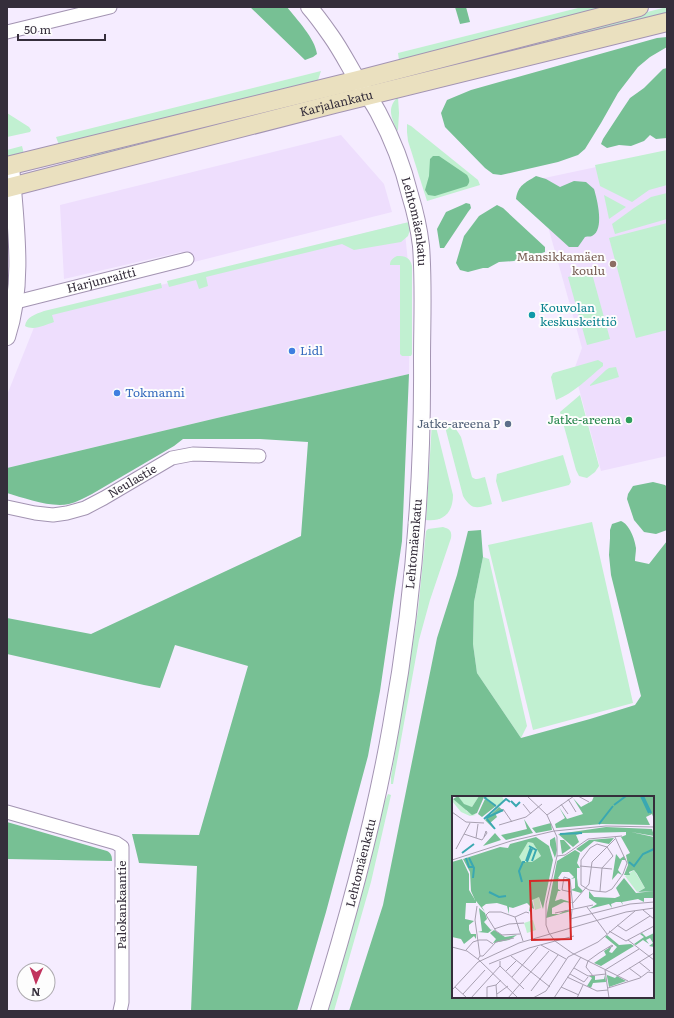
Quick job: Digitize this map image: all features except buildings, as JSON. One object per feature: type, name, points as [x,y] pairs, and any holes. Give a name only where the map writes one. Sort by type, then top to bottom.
[{"type":"main road","name":"Karjalankatu","points":[[9,165],[358,80],[639,7]]},
{"type":"main road","name":"Karjalankatu","points":[[10,187],[667,22]]},
{"type":"street","points":[[7,32],[110,7]]},
{"type":"street","name":"Lehtomäenkatu","points":[[309,7],[332,37],[368,96],[395,149],[404,173],[416,219],[421,245],[422,279],[420,478],[415,546],[402,660],[390,732],[374,809],[353,897],[320,1011]]},
{"type":"street","points":[[7,336],[16,302],[18,280],[15,206],[10,187],[9,165]]},
{"type":"street","name":"Harjunraitti","points":[[16,302],[187,259]]},
{"type":"street","name":"Neulastie","points":[[7,507],[53,515],[68,513],[85,508],[104,498],[172,458],[193,454],[259,456]]},
{"type":"street","name":"Palokankaantie","points":[[7,812],[116,843],[122,847],[122,1002],[120,1011]]},
{"type":"shaded area","points":[[341,135],[384,184],[392,212],[194,262],[181,252],[64,279],[60,205]]},
{"type":"shaded area","name":"Mansikkamäen koulu","points":[[667,152],[667,456],[601,471],[574,370],[582,348],[535,180]]},
{"type":"shaded area","points":[[404,223],[410,282],[409,374],[7,468],[7,395],[39,315]]},
{"type":"green space","points":[[250,7],[287,7],[313,42],[317,54],[305,60]]},
{"type":"green space","points":[[455,7],[466,7],[470,22],[460,24]]},
{"type":"green space","points":[[582,7],[610,7],[399,60],[398,53]]},
{"type":"green space","points":[[667,7],[667,15],[457,67],[456,64],[492,51]]},
{"type":"green space","points":[[667,37],[667,47],[650,57],[638,67],[618,93],[585,149],[578,155],[558,162],[501,175],[493,174],[485,168],[445,127],[441,113],[447,100],[471,90],[657,38]]},
{"type":"green space","points":[[667,68],[667,138],[656,139],[650,135],[644,141],[631,146],[619,145],[607,148],[601,144],[630,98],[644,88],[663,69]]},
{"type":"green space","points":[[321,71],[318,80],[59,145],[56,137]]},
{"type":"green space","points":[[398,97],[399,113],[397,131],[391,109],[394,101]]},
{"type":"green space","points":[[268,109],[244,119],[92,158],[91,155],[137,140]]},
{"type":"green space","points":[[7,113],[29,127],[31,130],[30,132],[7,137]]},
{"type":"green space","points":[[407,124],[478,180],[480,185],[427,201],[408,141]]},
{"type":"green space","points":[[22,146],[24,154],[7,158],[7,150]]},
{"type":"green space","points":[[667,150],[667,185],[649,190],[632,202],[600,186],[595,165]]},
{"type":"green space","points":[[433,156],[439,156],[467,175],[469,178],[469,183],[467,186],[435,196],[428,195],[425,190],[429,176],[430,159]]},
{"type":"green space","points":[[536,176],[546,179],[560,187],[574,181],[586,182],[594,189],[599,214],[596,233],[592,236],[585,237],[578,247],[569,247],[516,199],[520,187]]},
{"type":"green space","points":[[667,193],[667,219],[615,234],[612,224],[651,197]]},
{"type":"green space","points":[[604,195],[626,207],[609,219]]},
{"type":"green space","points":[[466,203],[470,204],[471,208],[444,248],[440,248],[437,229],[446,212]]},
{"type":"green space","points":[[497,205],[503,208],[545,247],[545,252],[532,254],[514,261],[499,262],[488,268],[468,272],[460,270],[456,263],[464,236],[479,216]]},
{"type":"green space","points":[[409,222],[410,230],[408,236],[401,242],[354,250],[342,244],[206,277],[208,286],[199,289],[196,280],[169,287],[167,281]]},
{"type":"green space","points":[[667,223],[667,330],[636,338],[609,238]]},
{"type":"green space","points":[[397,256],[407,258],[412,266],[411,356],[402,356],[400,354],[400,265],[390,265],[392,259]]},
{"type":"green space","points":[[591,270],[610,339],[587,345],[568,277]]},
{"type":"green space","points":[[161,283],[162,288],[52,315],[54,322],[43,326],[32,328],[25,326],[29,318],[44,311]]},
{"type":"green space","points":[[598,360],[603,363],[603,366],[575,389],[556,400],[551,377],[553,373]]},
{"type":"green space","points":[[616,367],[619,377],[590,386],[606,370]]},
{"type":"green space","points":[[409,374],[402,541],[380,691],[368,756],[326,912],[297,1011],[191,1011],[197,866],[139,863],[132,834],[199,835],[248,666],[175,645],[160,688],[144,685],[7,654],[7,618],[91,634],[301,536],[308,442],[260,439],[183,439],[174,446],[92,494],[75,502],[62,505],[46,504],[7,493],[7,468]]},
{"type":"green space","points":[[580,395],[599,466],[595,472],[587,478],[579,476],[576,470],[560,412]]},
{"type":"green space","points":[[432,422],[435,423],[453,495],[453,501],[446,515],[438,519],[426,520]]},
{"type":"green space","points":[[447,422],[455,428],[461,437],[472,477],[477,479],[485,477],[492,504],[482,507],[475,507],[469,504],[463,496],[444,423]]},
{"type":"green space","points":[[563,455],[571,482],[569,485],[502,502],[496,481],[497,474]]},
{"type":"green space","points":[[653,482],[665,485],[667,487],[667,530],[656,534],[644,532],[634,520],[627,499],[633,486]]},
{"type":"green space","points":[[621,521],[627,525],[633,536],[636,548],[635,561],[649,564],[667,541],[667,1011],[349,1011],[383,905],[437,638],[457,575],[468,531],[481,530],[483,557],[474,602],[473,644],[477,673],[521,738],[635,705],[641,696],[611,575],[609,555],[610,530],[612,524]]},
{"type":"green space","points":[[592,522],[633,703],[533,730],[488,545]]},
{"type":"green space","points":[[443,527],[450,531],[451,538],[430,600],[419,640],[393,784],[391,784],[418,610],[426,531],[428,529]]},
{"type":"green space","points":[[483,557],[489,559],[527,726],[521,738],[477,673],[473,644],[474,602]]},
{"type":"green space","points":[[388,794],[391,795],[371,882],[334,1011],[328,1011],[369,868],[381,811]]},
{"type":"green space","points":[[7,822],[107,851],[111,855],[112,861],[7,859]]},
{"type":"place","name":"Mansikkamäen koulu","points":[[613,264]]},
{"type":"place","name":"Kouvolan keskuskeittiö","points":[[532,315]]},
{"type":"place","name":"Lidl","points":[[292,351]]},
{"type":"place","name":"Tokmanni","points":[[117,393]]},
{"type":"place","name":"Jatke-areena","points":[[629,420]]},
{"type":"place","name":"Jatke-areena P","points":[[508,424]]}]
